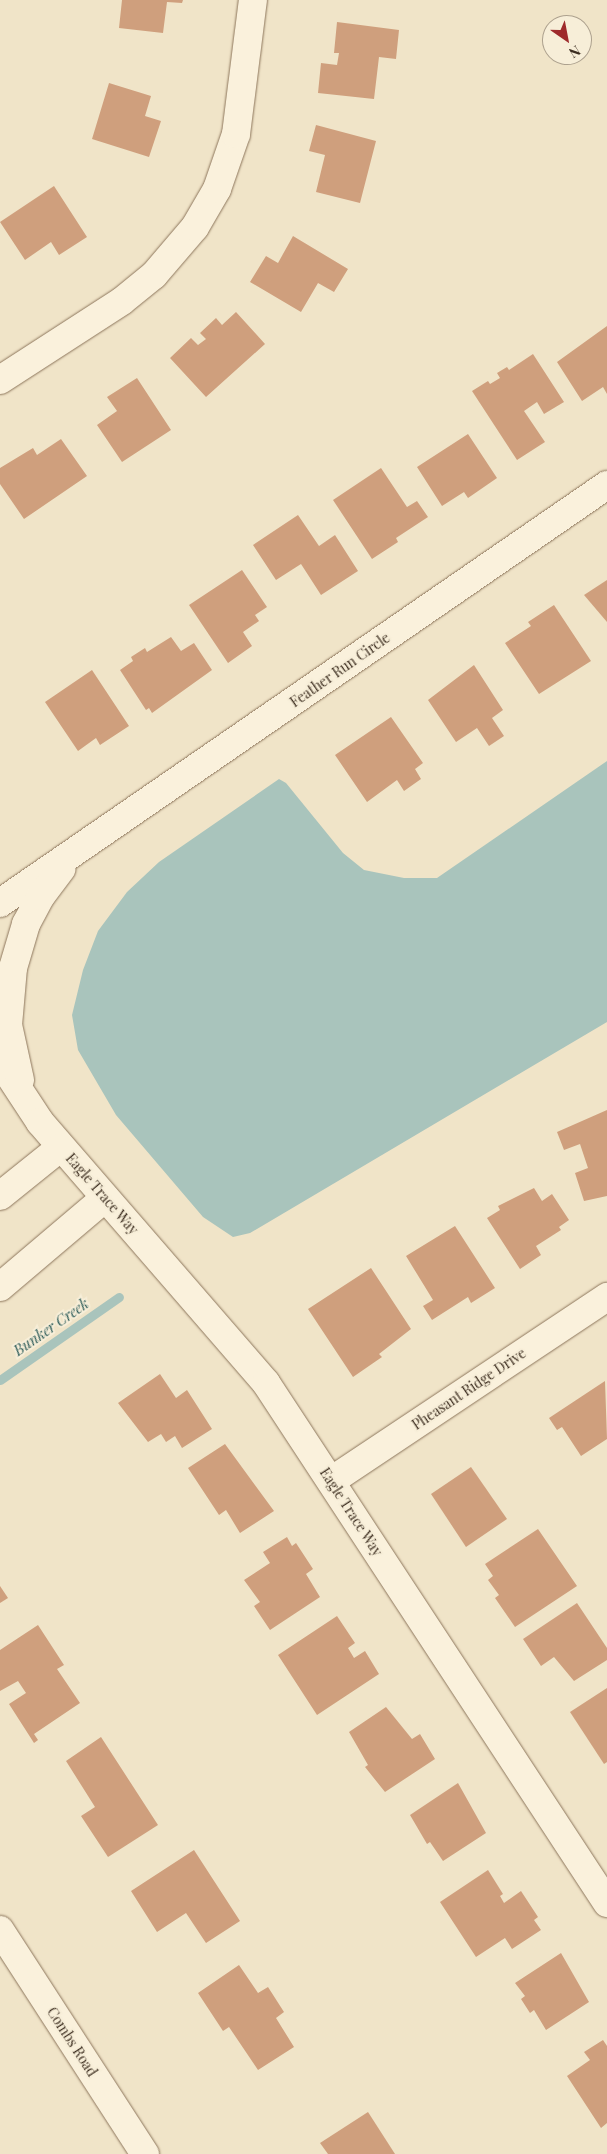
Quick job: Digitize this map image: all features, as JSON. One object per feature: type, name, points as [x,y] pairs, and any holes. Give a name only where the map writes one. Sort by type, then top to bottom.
[{"type":"street","points":[[0,380],[122,301],[154,275],[180,248],[217,189],[236,134],[253,0]]},
{"type":"street","name":"Feather Run Circle","points":[[0,903],[607,485]]},
{"type":"street","points":[[24,1097],[8,1025],[13,968],[19,942],[33,910],[72,854]]},
{"type":"street","name":"Eagle Trace Way","points":[[0,1061],[61,1148],[254,1368],[331,1481],[607,1902]]},
{"type":"street","points":[[0,1196],[61,1148]]},
{"type":"street","points":[[0,1287],[105,1198]]},
{"type":"street","name":"Pheasant Ridge Drive","points":[[331,1481],[607,1297]]},
{"type":"street","name":"Combs Road","points":[[0,1930],[145,2154]]},
{"type":"water","points":[[607,761],[607,1022],[250,1233],[233,1237],[203,1217],[116,1115],[78,1050],[72,1015],[83,970],[98,931],[127,892],[159,862],[279,779],[286,783],[343,853],[364,870],[404,878],[437,878]]},
{"type":"building","points":[[122,0],[183,0],[182,3],[167,2],[163,33],[119,28]]},
{"type":"building","points":[[337,22],[399,30],[396,59],[379,57],[374,99],[318,93],[321,63],[337,65],[339,53],[334,53]]},
{"type":"building","points":[[109,83],[151,96],[145,116],[161,121],[149,157],[92,139]]},
{"type":"building","points":[[316,125],[376,141],[360,203],[316,192],[325,155],[309,151]]},
{"type":"building","points":[[54,186],[87,237],[59,255],[51,242],[25,260],[0,222]]},
{"type":"building","points":[[293,236],[348,269],[334,292],[318,283],[301,312],[250,282],[266,256],[278,263]]},
{"type":"building","points":[[236,312],[265,344],[206,397],[170,358],[191,338],[198,345],[206,339],[200,333],[216,318],[222,325]]},
{"type":"building","points":[[607,326],[607,394],[603,387],[582,401],[557,362]]},
{"type":"building","points":[[533,354],[564,402],[544,414],[537,402],[524,411],[545,442],[517,460],[472,391],[488,381],[490,384],[500,378],[497,373],[507,367],[509,370]]},
{"type":"building","points":[[137,378],[171,430],[122,462],[97,425],[117,411],[107,397]]},
{"type":"building","points":[[468,434],[497,478],[468,498],[464,492],[442,506],[417,467]]},
{"type":"building","points":[[61,439],[87,476],[24,519],[0,484],[0,468],[33,448],[37,455]]},
{"type":"building","points":[[381,468],[407,507],[417,501],[428,517],[396,538],[398,542],[372,559],[333,500]]},
{"type":"building","points":[[298,515],[319,546],[335,535],[358,571],[321,595],[301,564],[276,580],[253,545]]},
{"type":"building","points":[[242,570],[267,607],[255,615],[259,621],[243,632],[252,646],[228,663],[189,605]]},
{"type":"building","points":[[607,580],[607,622],[584,595]]},
{"type":"building","points":[[554,605],[591,661],[539,694],[505,643],[531,626],[528,622]]},
{"type":"building","points":[[171,637],[181,651],[194,643],[212,670],[152,713],[149,708],[146,710],[120,670],[133,661],[131,657],[145,648],[147,652]]},
{"type":"building","points":[[474,665],[503,710],[492,718],[504,736],[489,746],[477,728],[456,742],[428,700]]},
{"type":"building","points":[[92,670],[129,726],[100,745],[96,738],[78,751],[45,702]]},
{"type":"building","points":[[391,717],[423,763],[415,769],[421,779],[404,791],[397,780],[367,802],[335,755]]},
{"type":"building","points":[[607,1110],[607,1196],[584,1201],[575,1173],[588,1168],[580,1144],[564,1150],[557,1132]]},
{"type":"building","points":[[534,1188],[542,1201],[552,1194],[569,1220],[559,1227],[561,1230],[536,1246],[541,1255],[520,1269],[487,1218],[500,1210],[498,1206]]},
{"type":"building","points":[[455,1226],[495,1288],[471,1303],[468,1297],[432,1320],[423,1306],[433,1300],[406,1256]]},
{"type":"building","points":[[371,1268],[411,1329],[379,1354],[382,1357],[353,1377],[308,1309]]},
{"type":"building","points":[[160,1374],[176,1398],[187,1390],[212,1429],[182,1448],[175,1436],[166,1442],[161,1434],[148,1442],[118,1403]]},
{"type":"building","points":[[605,1381],[607,1439],[581,1456],[562,1427],[557,1430],[549,1418]]},
{"type":"building","points":[[225,1444],[274,1511],[240,1533],[226,1510],[219,1515],[188,1468]]},
{"type":"building","points":[[471,1467],[507,1519],[466,1547],[431,1494]]},
{"type":"building","points":[[538,1529],[577,1586],[515,1627],[495,1598],[499,1595],[488,1580],[493,1576],[485,1564]]},
{"type":"building","points":[[287,1537],[292,1546],[296,1543],[313,1569],[306,1574],[320,1597],[270,1630],[254,1606],[260,1602],[244,1580],[270,1563],[263,1552]]},
{"type":"building","points":[[0,1586],[8,1598],[0,1603]]},
{"type":"building","points":[[577,1603],[607,1648],[607,1660],[574,1681],[554,1657],[541,1666],[523,1639]]},
{"type":"building","points":[[337,1616],[355,1643],[348,1648],[354,1658],[365,1651],[379,1674],[317,1715],[278,1655]]},
{"type":"building","points":[[38,1625],[64,1665],[57,1669],[80,1703],[34,1734],[38,1740],[34,1743],[9,1704],[26,1693],[18,1681],[0,1691],[0,1650]]},
{"type":"building","points":[[607,1688],[607,1762],[604,1764],[570,1712]]},
{"type":"building","points":[[386,1707],[412,1739],[420,1734],[435,1759],[385,1792],[365,1767],[368,1765],[349,1732]]},
{"type":"building","points":[[101,1737],[158,1825],[108,1857],[81,1816],[95,1807],[66,1761]]},
{"type":"building","points":[[458,1783],[486,1833],[443,1861],[430,1842],[427,1844],[410,1815]]},
{"type":"building","points":[[194,1850],[240,1921],[206,1943],[186,1913],[157,1932],[131,1891]]},
{"type":"building","points":[[488,1870],[503,1894],[500,1896],[504,1903],[521,1891],[538,1917],[534,1920],[541,1930],[512,1949],[505,1938],[476,1957],[440,1902]]},
{"type":"building","points":[[561,1953],[589,2002],[546,2030],[534,2010],[530,2013],[521,1999],[525,1996],[515,1983]]},
{"type":"building","points":[[239,1965],[258,1993],[268,1987],[284,2012],[276,2018],[294,2047],[258,2070],[229,2027],[223,2031],[198,1993]]},
{"type":"building","points":[[603,2040],[607,2046],[607,2123],[601,2128],[567,2076],[590,2060],[584,2052]]},
{"type":"building","points":[[368,2112],[395,2154],[328,2154],[320,2143]]},
{"type":"waterway","name":"Bunker Creek","points":[[0,1380],[119,1297]]}]
